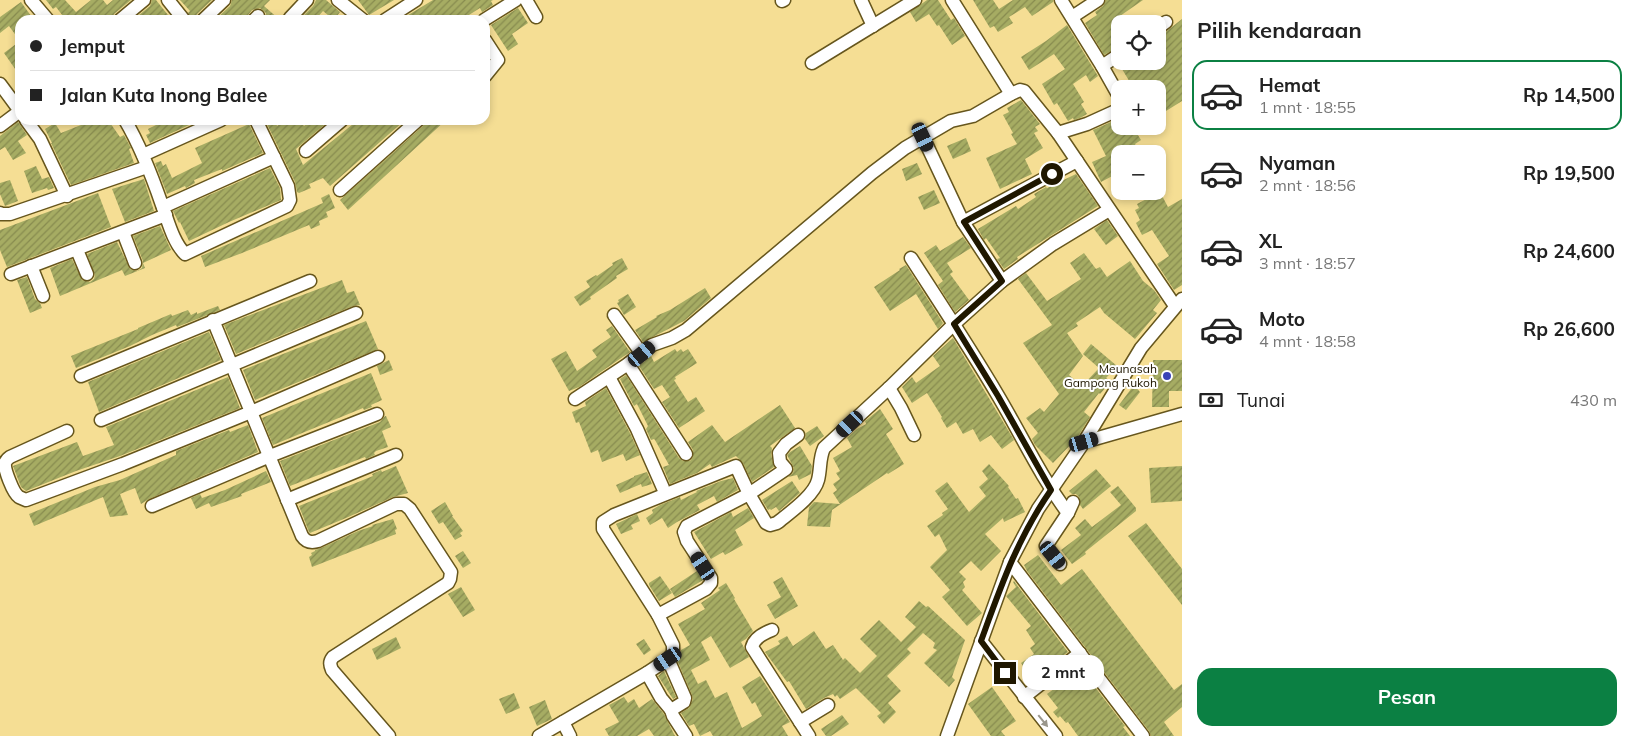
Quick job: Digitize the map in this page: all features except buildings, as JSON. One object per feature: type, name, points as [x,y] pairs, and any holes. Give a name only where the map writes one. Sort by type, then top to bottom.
[{"type":"street","points":[[31,0],[44,15]]},
{"type":"street","points":[[126,15],[144,0]]},
{"type":"street","points":[[168,0],[180,15]]},
{"type":"street","points":[[208,15],[224,0]]},
{"type":"street","points":[[293,15],[307,0]]},
{"type":"street","points":[[338,0],[357,15]]},
{"type":"street","points":[[393,15],[416,0]]},
{"type":"street","points":[[490,16],[516,0]]},
{"type":"street","points":[[526,0],[536,17]]},
{"type":"street","points":[[861,0],[874,26]]},
{"type":"street","points":[[812,63],[915,0]]},
{"type":"street","points":[[952,0],[1010,94]]},
{"type":"street","points":[[1061,0],[1111,82]]},
{"type":"street","points":[[1072,17],[1098,0]]},
{"type":"street","points":[[490,48],[498,60],[490,70]]},
{"type":"street","points":[[1102,66],[1111,60]]},
{"type":"street","points":[[0,84],[15,104]]},
{"type":"street","points":[[575,399],[628,364],[652,345],[672,338],[686,330],[872,173],[923,137],[950,122],[981,112],[1010,94],[1020,90],[1024,91],[1058,133],[1109,210],[1178,302],[1140,348],[1084,442],[1038,509],[1010,562],[947,736]]},
{"type":"street","points":[[1058,133],[1087,124],[1111,113]]},
{"type":"street","points":[[0,126],[15,115]]},
{"type":"street","points":[[30,125],[40,139],[67,196]]},
{"type":"street","points":[[127,125],[145,161],[180,249],[184,254],[287,206],[290,194],[258,125]]},
{"type":"street","points":[[0,212],[1,214],[10,214],[67,196],[145,161],[212,125]]},
{"type":"street","points":[[306,151],[336,125]]},
{"type":"street","points":[[340,190],[412,125]]},
{"type":"street","points":[[923,137],[964,222],[1002,281]]},
{"type":"street","points":[[11,274],[123,232],[274,157]]},
{"type":"street","points":[[964,222],[1077,161]]},
{"type":"street","points":[[539,736],[647,673],[668,659],[673,653],[673,645],[658,615],[603,528],[602,522],[614,515],[736,466],[749,494],[766,523],[770,525],[777,524],[809,495],[816,486],[820,456],[824,448],[954,324],[1002,281],[1053,244],[1109,210]]},
{"type":"street","points":[[123,232],[135,263]]},
{"type":"street","points":[[76,250],[87,274]]},
{"type":"street","points":[[911,258],[998,396],[1051,490],[1071,507],[1046,546],[1060,564]]},
{"type":"street","points":[[31,266],[43,296]]},
{"type":"street","points":[[80,376],[310,281]]},
{"type":"street","points":[[101,420],[356,313]]},
{"type":"street","points":[[614,315],[642,354]]},
{"type":"street","points":[[213,320],[305,540],[318,541],[396,504],[404,504],[410,509],[451,572],[448,583],[330,660],[332,670],[389,736]]},
{"type":"street","points":[[67,431],[6,460],[5,466],[9,478],[14,491],[19,497],[26,500],[123,464],[378,357]]},
{"type":"street","points":[[628,364],[686,454]]},
{"type":"street","points":[[608,377],[637,429],[663,488]]},
{"type":"street","points":[[889,388],[914,435]]},
{"type":"street","points":[[152,506],[270,456],[377,414]]},
{"type":"street","points":[[1084,442],[1182,414]]},
{"type":"street","points":[[658,615],[706,588],[711,583],[711,578],[687,541],[684,532],[687,526],[749,494],[786,469],[780,462],[779,453],[786,444],[798,435]]},
{"type":"street","points":[[287,500],[396,456]]},
{"type":"street","points":[[1010,562],[1143,736]]},
{"type":"street","points":[[772,630],[756,639],[752,647],[809,736]]},
{"type":"street","points":[[981,641],[1056,736]]},
{"type":"street","points":[[1024,697],[1080,653]]},
{"type":"street","points":[[668,659],[685,698],[684,702],[671,710]]},
{"type":"street","points":[[647,673],[686,736]]},
{"type":"street","points":[[800,722],[828,706]]},
{"type":"street","points":[[563,722],[570,736]]},
{"type":"place","name":"Meunasah Gampong Rukoh","points":[[1167,376]]},
{"type":"route","points":[[1005,673],[981,641],[1010,562],[1038,509],[1051,490],[998,396],[954,324],[1002,281],[964,222],[1052,174]]}]
